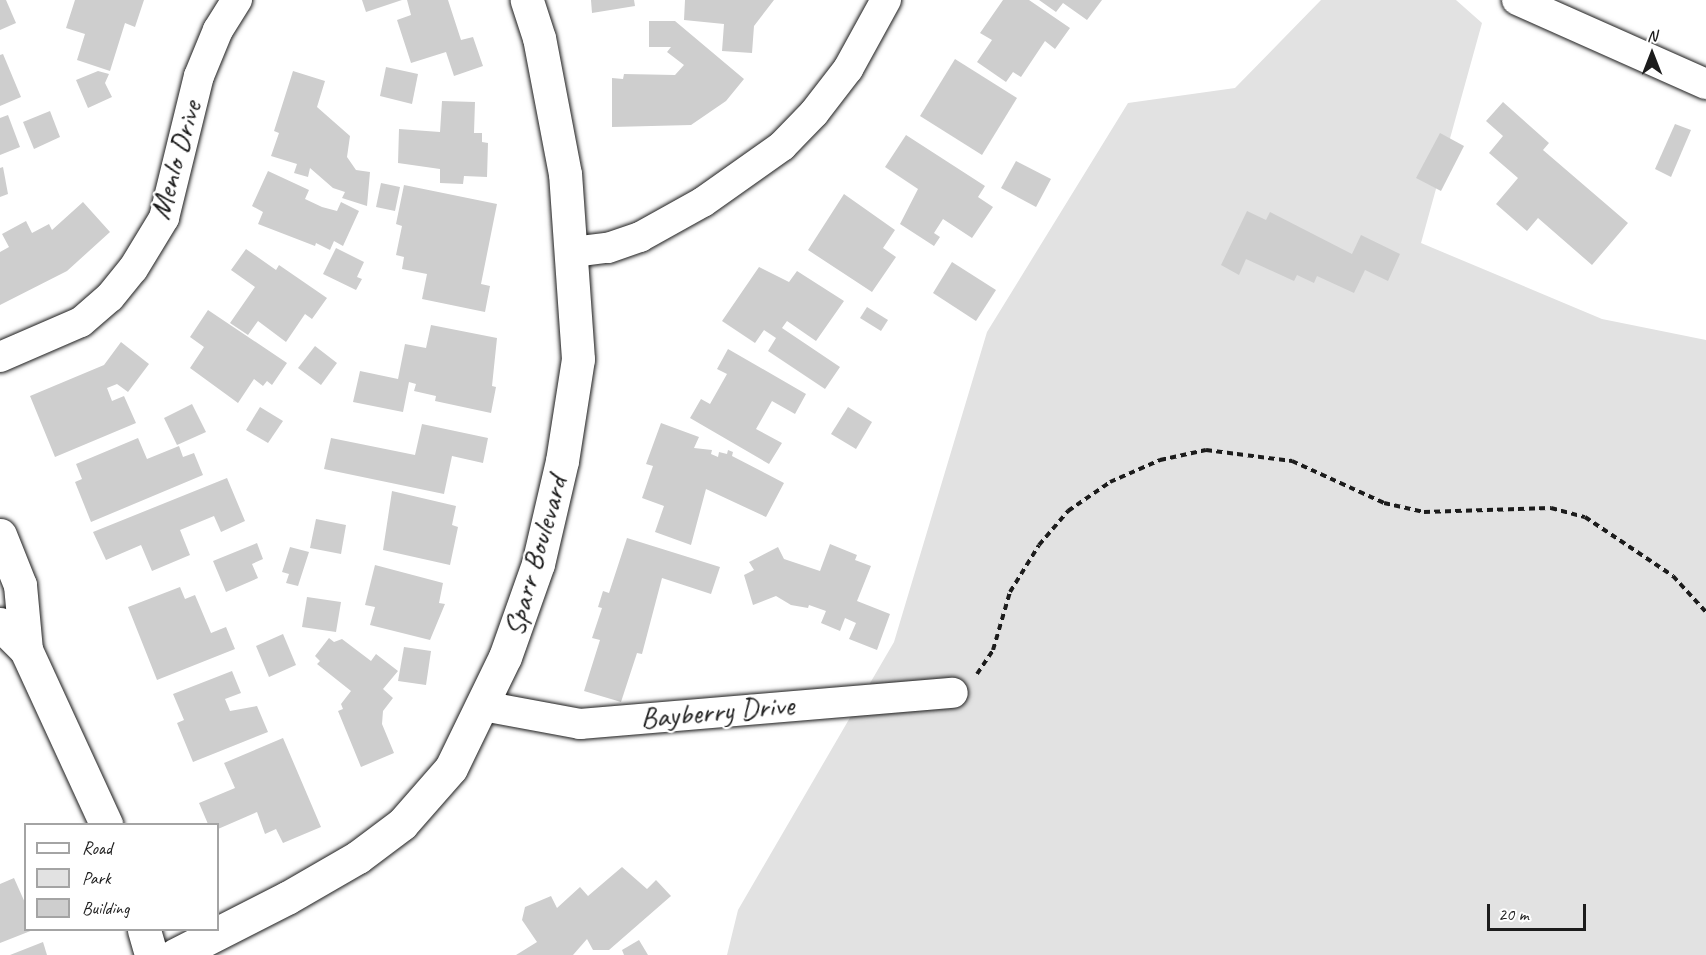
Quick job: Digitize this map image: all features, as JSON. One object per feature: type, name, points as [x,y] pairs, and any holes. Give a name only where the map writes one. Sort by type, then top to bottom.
[{"type":"street","name":"Menlo Drive","points":[[0,357],[81,322],[110,297],[134,269],[164,218],[199,76],[218,30],[237,0]]},
{"type":"street","name":"Sparr Boulevard","points":[[175,955],[287,898],[358,857],[402,824],[450,768],[483,706],[505,657],[538,564],[562,461],[578,359],[573,252],[565,174],[539,38],[527,0]]},
{"type":"street","points":[[573,252],[608,248],[640,237],[703,202],[782,146],[814,113],[848,69],[886,0]]},
{"type":"street","points":[[1517,0],[1706,84]]},
{"type":"street","points":[[0,535],[20,585],[13,647]]},
{"type":"street","points":[[0,624],[105,823]]},
{"type":"street","name":"Bayberry Drive","points":[[483,706],[580,724],[953,693]]},
{"type":"street","points":[[144,931],[151,955]]},
{"type":"path","points":[[953,693],[975,676],[993,650],[1010,592],[1039,545],[1068,512],[1110,482],[1160,460],[1206,450],[1292,461],[1384,503],[1424,512],[1551,508],[1585,517],[1673,576],[1706,612]]},
{"type":"green space","points":[[1321,0],[1456,0],[1482,23],[1421,243],[1602,319],[1706,340],[1706,955],[727,955],[738,910],[894,642],[987,332],[1128,103],[1235,88]]},
{"type":"building","points":[[0,0],[6,0],[16,23],[0,30]]},
{"type":"building","points":[[75,0],[144,0],[135,27],[125,23],[110,71],[77,60],[85,34],[66,28]]},
{"type":"building","points":[[362,0],[402,0],[366,12]]},
{"type":"building","points":[[407,0],[448,0],[461,40],[473,37],[483,66],[454,76],[446,52],[411,63],[397,20],[411,15]]},
{"type":"building","points":[[591,0],[634,0],[635,6],[592,13]]},
{"type":"building","points":[[685,0],[774,0],[754,26],[752,53],[722,51],[724,24],[684,20]]},
{"type":"building","points":[[1003,0],[1029,0],[1070,28],[1055,49],[1045,41],[1021,77],[1013,72],[1006,82],[977,62],[992,40],[980,33]]},
{"type":"building","points":[[1039,0],[1102,0],[1087,20],[1063,3],[1056,12]]},
{"type":"building","points":[[649,21],[675,21],[744,79],[726,101],[691,125],[612,127],[612,78],[623,79],[624,74],[675,75],[684,65],[667,52],[671,47],[649,47]]},
{"type":"building","points":[[3,54],[21,97],[0,106],[0,55]]},
{"type":"building","points":[[955,59],[1017,98],[982,155],[920,116]]},
{"type":"building","points":[[386,67],[418,74],[412,104],[380,96]]},
{"type":"building","points":[[98,71],[109,74],[105,83],[112,97],[88,108],[76,80]]},
{"type":"building","points":[[293,71],[325,81],[317,107],[350,136],[347,157],[356,170],[370,172],[367,206],[342,198],[345,192],[333,188],[310,168],[308,177],[294,173],[297,164],[271,156],[279,133],[274,131]]},
{"type":"building","points":[[442,101],[475,102],[474,133],[482,133],[482,142],[488,143],[487,177],[464,176],[463,184],[440,183],[440,169],[398,163],[399,129],[440,132]]},
{"type":"building","points":[[1503,102],[1549,143],[1543,150],[1628,223],[1592,265],[1538,218],[1527,231],[1496,204],[1518,178],[1489,153],[1503,136],[1486,121]]},
{"type":"building","points":[[50,111],[60,137],[34,149],[23,122]]},
{"type":"building","points":[[8,115],[20,147],[0,155],[0,118]]},
{"type":"building","points":[[1675,124],[1691,130],[1671,177],[1655,169]]},
{"type":"building","points":[[1440,133],[1464,146],[1441,191],[1416,178]]},
{"type":"building","points":[[906,135],[985,186],[978,197],[993,207],[972,238],[943,219],[934,233],[940,237],[934,246],[900,224],[918,189],[885,167]]},
{"type":"building","points":[[1016,161],[1051,179],[1036,207],[1001,188]]},
{"type":"building","points":[[3,167],[8,194],[0,197],[0,168]]},
{"type":"building","points":[[268,171],[309,190],[305,199],[322,207],[337,211],[341,202],[359,211],[343,246],[334,241],[330,250],[316,243],[315,246],[258,224],[263,212],[252,206]]},
{"type":"building","points":[[381,183],[400,187],[395,211],[376,207]]},
{"type":"building","points":[[404,185],[497,204],[481,284],[490,286],[485,312],[422,299],[427,274],[402,269],[404,257],[396,255],[402,226],[396,224]]},
{"type":"building","points":[[844,194],[895,230],[883,248],[896,257],[872,292],[808,250]]},
{"type":"building","points":[[83,202],[110,232],[67,271],[0,305],[0,252],[9,247],[2,234],[26,221],[32,233],[49,224],[52,230]]},
{"type":"building","points":[[1247,211],[1266,220],[1270,212],[1352,254],[1361,235],[1400,254],[1388,281],[1365,270],[1354,293],[1317,276],[1314,283],[1297,275],[1294,281],[1246,259],[1239,275],[1221,265]]},
{"type":"building","points":[[336,248],[364,262],[357,277],[362,279],[356,290],[323,274]]},
{"type":"building","points":[[246,249],[276,270],[279,265],[327,298],[312,319],[305,314],[286,342],[258,321],[248,335],[230,323],[255,287],[231,270]]},
{"type":"building","points":[[952,262],[996,290],[976,321],[933,293]]},
{"type":"building","points":[[759,267],[789,282],[797,271],[844,301],[816,341],[787,321],[782,328],[840,367],[825,389],[768,351],[776,338],[764,330],[755,343],[722,321]]},
{"type":"building","points":[[867,307],[888,320],[881,331],[860,318]]},
{"type":"building","points":[[208,310],[287,363],[272,385],[267,381],[263,386],[254,379],[238,403],[190,368],[204,347],[190,337]]},
{"type":"building","points":[[431,325],[497,338],[492,386],[496,387],[491,413],[435,401],[436,396],[414,391],[416,384],[409,382],[403,412],[353,402],[360,371],[398,379],[405,344],[426,348]]},
{"type":"building","points":[[121,342],[149,364],[128,392],[117,384],[107,388],[112,401],[124,396],[136,423],[55,457],[30,396],[104,365]]},
{"type":"building","points":[[315,346],[337,363],[321,385],[298,368]]},
{"type":"building","points":[[728,349],[806,394],[795,414],[772,401],[756,429],[782,443],[769,464],[690,418],[701,399],[710,404],[727,374],[717,369]]},
{"type":"building","points":[[192,404],[206,432],[177,445],[164,418]]},
{"type":"building","points":[[260,407],[283,421],[268,443],[246,430]]},
{"type":"building","points":[[848,407],[872,422],[856,449],[831,434]]},
{"type":"building","points":[[661,423],[699,437],[694,448],[712,450],[711,454],[718,457],[719,452],[727,454],[728,450],[733,452],[732,456],[784,483],[766,517],[706,489],[691,545],[655,532],[664,506],[642,498],[653,466],[646,464]]},
{"type":"building","points":[[422,424],[488,438],[483,463],[452,456],[444,494],[324,469],[331,438],[415,455]]},
{"type":"building","points":[[138,438],[147,459],[179,446],[183,457],[194,453],[203,475],[91,522],[75,482],[82,479],[76,464]]},
{"type":"building","points":[[227,478],[245,521],[221,532],[214,516],[180,530],[190,555],[152,571],[141,545],[106,560],[93,532]]},
{"type":"building","points":[[392,491],[456,506],[452,525],[458,527],[450,565],[383,550]]},
{"type":"building","points":[[316,519],[346,525],[341,554],[310,548]]},
{"type":"building","points":[[627,538],[720,567],[711,594],[662,578],[642,654],[637,653],[621,702],[584,691],[600,640],[592,638],[602,608],[598,607],[603,591],[609,593]]},
{"type":"building","points":[[257,543],[263,559],[252,564],[258,578],[226,592],[213,561]]},
{"type":"building","points":[[830,544],[857,555],[855,560],[871,566],[857,601],[890,614],[877,650],[849,639],[856,623],[845,618],[840,631],[821,623],[826,611],[809,605],[808,608],[791,605],[776,596],[753,605],[744,575],[754,570],[749,562],[778,547],[784,559],[820,571]]},
{"type":"building","points":[[290,547],[309,552],[298,586],[286,583],[289,574],[282,572]]},
{"type":"building","points":[[375,565],[443,583],[439,603],[445,604],[430,640],[370,625],[375,607],[365,605]]},
{"type":"building","points":[[180,587],[185,599],[195,595],[211,633],[226,627],[235,649],[157,680],[128,607]]},
{"type":"building","points":[[307,597],[341,602],[336,632],[302,627]]},
{"type":"building","points":[[283,634],[296,665],[269,677],[256,646]]},
{"type":"building","points":[[329,638],[334,642],[342,639],[371,661],[376,654],[398,671],[383,689],[393,698],[383,711],[382,724],[394,753],[361,767],[338,711],[343,709],[341,704],[351,691],[317,664],[320,661],[315,656]]},
{"type":"building","points":[[404,647],[431,651],[426,685],[398,681]]},
{"type":"building","points":[[232,671],[241,693],[225,699],[230,711],[257,706],[268,732],[193,762],[177,723],[184,720],[173,694]]},
{"type":"building","points":[[283,738],[321,827],[283,843],[276,829],[265,834],[257,812],[219,829],[219,823],[208,823],[199,803],[235,788],[224,763]]},
{"type":"building","points":[[622,867],[647,889],[656,880],[671,896],[609,950],[593,950],[587,939],[573,955],[516,955],[537,942],[522,920],[525,907],[551,896],[557,908],[580,887],[588,896]]},
{"type":"building","points":[[14,878],[24,900],[24,931],[30,931],[0,943],[0,884]]},
{"type":"building","points":[[639,940],[648,955],[624,955],[622,950]]},
{"type":"building","points":[[43,942],[47,955],[10,955]]}]
